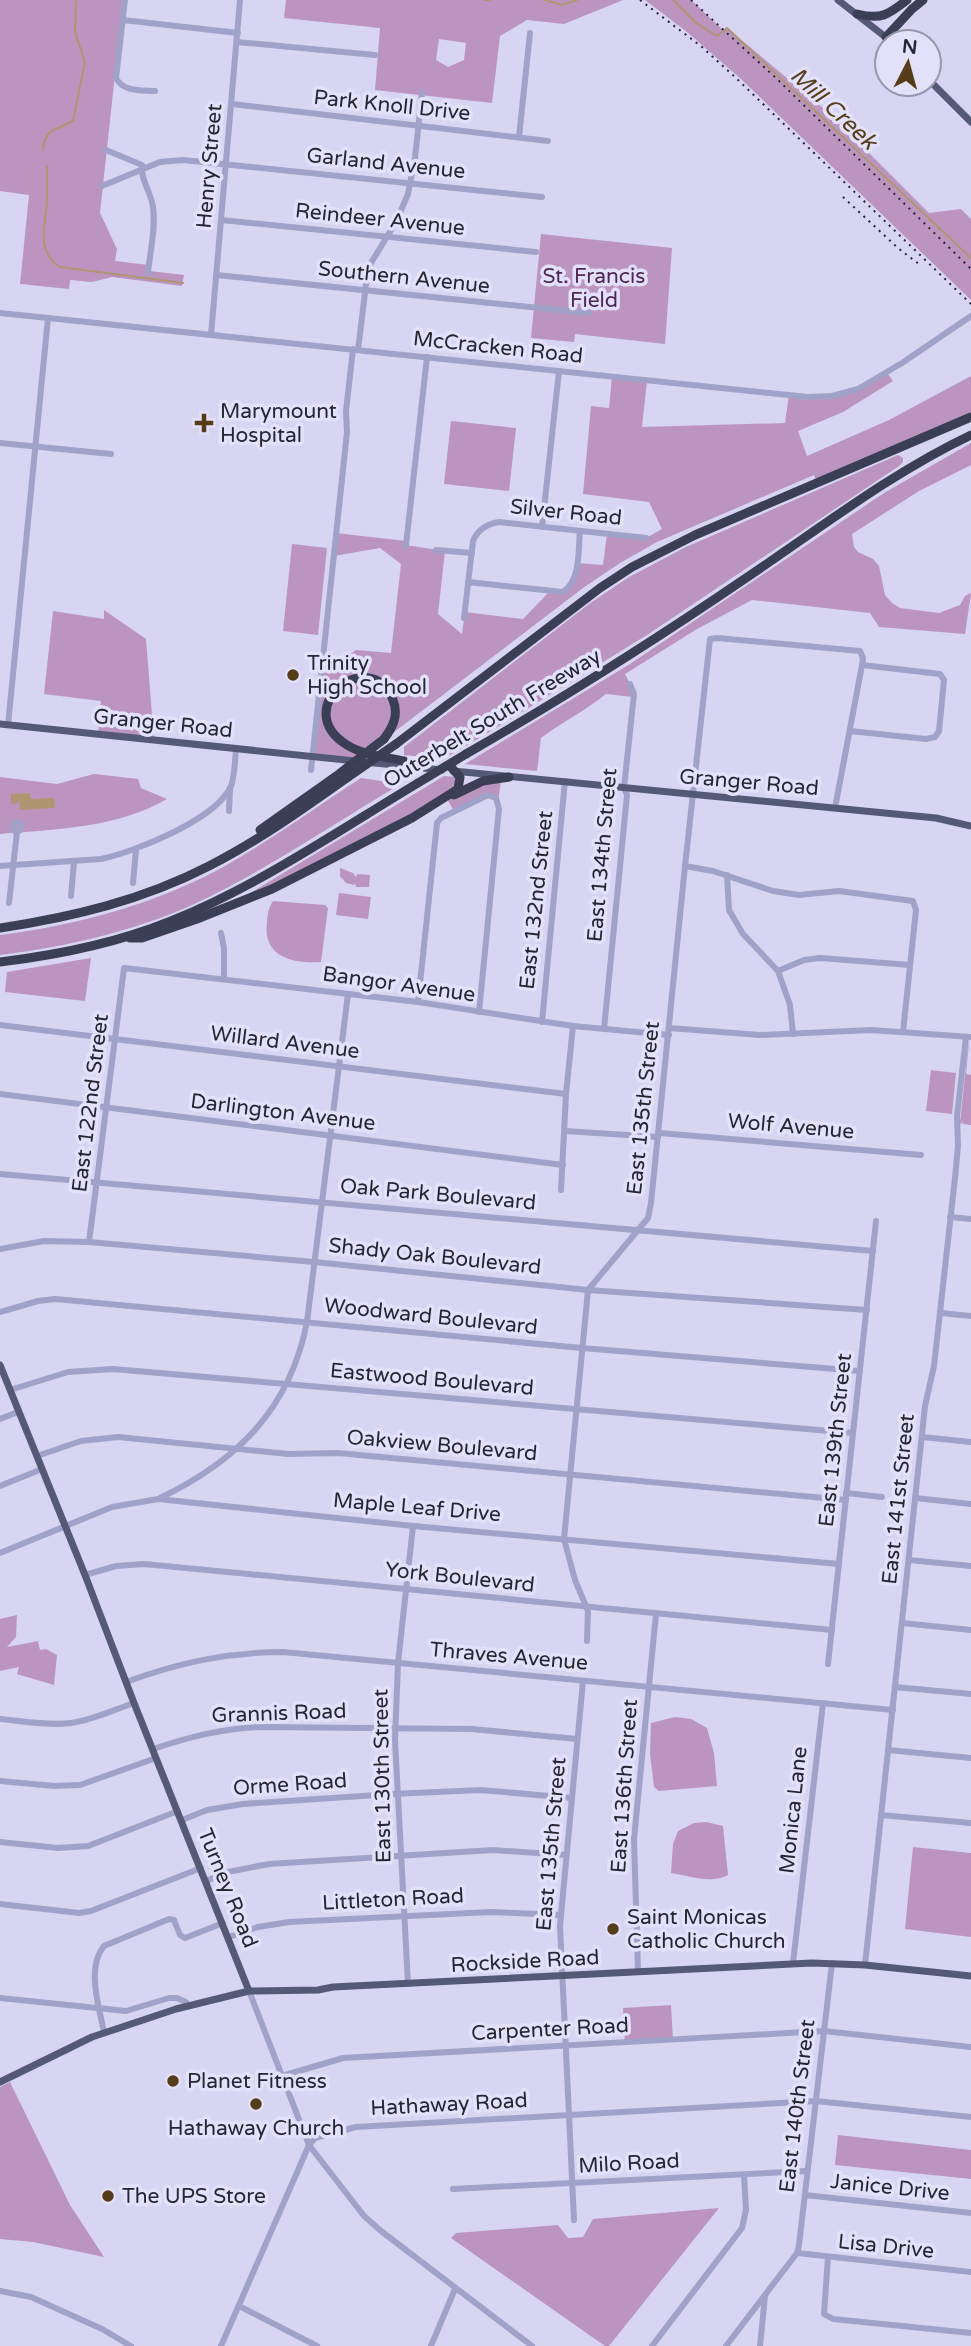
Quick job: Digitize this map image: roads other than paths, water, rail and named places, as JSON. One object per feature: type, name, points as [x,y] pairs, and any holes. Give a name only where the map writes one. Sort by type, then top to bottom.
[{"type":"highway","points":[[857,14],[881,17],[908,0]]},
{"type":"highway","points":[[892,28],[895,16],[908,0]]},
{"type":"highway","points":[[898,28],[912,9],[923,0]]},
{"type":"highway","name":"Outerbelt South Freeway","points":[[0,928],[108,906],[166,886],[226,857],[285,821],[396,744],[600,588],[632,567],[695,535],[971,416]]},
{"type":"highway","name":"Outerbelt South Freeway","points":[[0,962],[54,954],[115,940],[161,925],[214,902],[560,700],[691,616],[901,474],[971,435]]},
{"type":"highway","points":[[226,857],[335,777],[384,739],[393,727],[396,715],[394,703],[389,692],[376,681],[352,679],[341,684],[327,705],[327,718],[334,734],[354,748],[404,761]]},
{"type":"highway","points":[[431,807],[458,789],[460,780],[453,769]]},
{"type":"highway","points":[[115,940],[142,938],[224,909],[296,877],[483,781],[509,777]]},
{"type":"main road","points":[[840,2],[874,28]]},
{"type":"main road","points":[[943,93],[971,122]]},
{"type":"main road","name":"Granger Road","points":[[4,724],[323,757],[512,773],[523,777]]},
{"type":"main road","name":"Granger Road","points":[[323,757],[332,755],[404,761],[509,777],[936,818],[971,826]]},
{"type":"main road","name":"Turney Road","points":[[0,1365],[249,1992]]},
{"type":"main road","name":"Rockside Road","points":[[0,2081],[104,2032],[187,2006],[249,1992],[793,1963],[864,1965],[971,1976]]},
{"type":"street","points":[[125,0],[116,78],[124,88],[155,91]]},
{"type":"street","name":"Henry Street","points":[[211,335],[240,0]]},
{"type":"street","points":[[840,2],[851,0]]},
{"type":"street","points":[[123,20],[238,33]]},
{"type":"street","points":[[519,137],[530,33]]},
{"type":"street","points":[[237,42],[375,55]]},
{"type":"street","points":[[312,769],[347,432],[346,411],[364,290],[369,268],[403,208],[419,126],[422,93]]},
{"type":"street","name":"Park Knoll Drive","points":[[232,104],[548,141]]},
{"type":"street","points":[[106,150],[142,165],[141,172],[153,206],[148,273]]},
{"type":"street","name":"Garland Avenue","points":[[102,186],[160,162],[183,160],[542,197]]},
{"type":"street","name":"Reindeer Avenue","points":[[221,220],[536,252]]},
{"type":"street","name":"Southern Avenue","points":[[216,275],[589,313]]},
{"type":"street","name":"McCracken Road","points":[[0,313],[808,397],[832,396],[858,388],[883,375],[971,316]]},
{"type":"street","points":[[4,724],[48,318]]},
{"type":"street","points":[[406,545],[427,357]]},
{"type":"street","points":[[542,527],[558,372]]},
{"type":"street","points":[[0,443],[111,454]]},
{"type":"street","name":"Silver Road","points":[[472,553],[477,533],[499,522],[646,538]]},
{"type":"street","points":[[468,582],[563,592],[575,579],[580,531]]},
{"type":"street","points":[[436,550],[472,553],[464,618]]},
{"type":"street","name":"East 135th Street","points":[[588,1290],[648,1218],[651,1203],[709,644],[713,637],[860,651],[862,665]]},
{"type":"street","points":[[835,808],[862,665],[940,674],[944,680],[939,731],[935,737],[926,739],[850,731]]},
{"type":"street","name":"East 134th Street","points":[[604,1029],[627,795],[624,788],[634,694],[630,684]]},
{"type":"street","points":[[229,811],[236,748]]},
{"type":"street","name":"East 132nd Street","points":[[542,1021],[565,781]]},
{"type":"street","points":[[0,866],[102,859],[136,850],[181,828],[217,802],[230,787]]},
{"type":"street","points":[[418,1002],[437,823],[441,818],[484,796],[493,796],[498,801],[499,809],[479,1012]]},
{"type":"street","points":[[9,903],[17,832]]},
{"type":"street","points":[[133,883],[136,850]]},
{"type":"street","points":[[71,895],[74,862]]},
{"type":"street","points":[[685,866],[727,875],[773,891],[799,895],[839,891],[913,901],[916,910],[903,1032]]},
{"type":"street","points":[[727,875],[729,910],[743,934],[778,971],[790,1005],[793,1034]]},
{"type":"street","points":[[221,933],[224,979]]},
{"type":"street","points":[[778,971],[804,960],[820,958],[910,965]]},
{"type":"street","name":"Bangor Avenue","points":[[124,968],[418,1002],[604,1029],[729,1034],[871,1030],[968,1037]]},
{"type":"street","name":"East 122nd Street","points":[[89,1242],[124,968]]},
{"type":"street","points":[[158,1499],[198,1478],[239,1448],[261,1424],[286,1384],[300,1348],[307,1322],[348,994]]},
{"type":"street","name":"Willard Avenue","points":[[0,1025],[566,1094]]},
{"type":"street","points":[[561,1190],[573,1026]]},
{"type":"street","name":"East 141st Street","points":[[864,1965],[927,1393],[934,1366],[940,1313],[958,1146],[957,1116],[968,1037]]},
{"type":"street","name":"Darlington Avenue","points":[[0,1094],[562,1165]]},
{"type":"street","name":"Wolf Avenue","points":[[565,1131],[659,1135],[921,1155]]},
{"type":"street","name":"Oak Park Boulevard","points":[[0,1174],[873,1251]]},
{"type":"street","points":[[950,1217],[971,1219]]},
{"type":"street","name":"East 139th Street","points":[[828,1664],[876,1221]]},
{"type":"street","name":"Shady Oak Boulevard","points":[[0,1249],[44,1241],[89,1242],[588,1290],[867,1310]]},
{"type":"street","points":[[587,1641],[587,1607],[575,1580],[564,1539],[588,1290]]},
{"type":"street","name":"Woodward Boulevard","points":[[0,1312],[55,1299],[860,1371]]},
{"type":"street","points":[[940,1313],[971,1316]]},
{"type":"street","name":"Eastwood Boulevard","points":[[10,1390],[54,1375],[96,1369],[853,1433]]},
{"type":"street","points":[[0,1419],[18,1412]]},
{"type":"street","points":[[922,1437],[971,1442]]},
{"type":"street","name":"Oakview Boulevard","points":[[37,1456],[80,1441],[108,1438],[288,1454],[338,1453],[846,1497],[882,1497]]},
{"type":"street","points":[[0,1486],[42,1469]]},
{"type":"street","points":[[915,1498],[971,1504]]},
{"type":"street","name":"Maple Leaf Drive","points":[[0,1553],[111,1507],[158,1499],[413,1526],[839,1563]]},
{"type":"street","name":"East 130th Street","points":[[408,1984],[395,1728],[398,1663],[413,1526]]},
{"type":"street","points":[[909,1560],[971,1566]]},
{"type":"street","name":"York Boulevard","points":[[85,1575],[116,1566],[144,1564],[832,1630]]},
{"type":"street","name":"East 136th Street","points":[[638,1972],[634,1847],[656,1614]]},
{"type":"street","points":[[902,1623],[971,1630]]},
{"type":"street","name":"Thraves Avenue","points":[[126,1682],[185,1662],[242,1653],[297,1653],[893,1710]]},
{"type":"street","name":"East 135th Street","points":[[574,2220],[561,1915],[583,1681]]},
{"type":"street","points":[[895,1687],[971,1694]]},
{"type":"street","points":[[0,1718],[73,1723],[134,1703]]},
{"type":"street","name":"Monica Lane","points":[[793,1963],[823,1703]]},
{"type":"street","name":"Grannis Road","points":[[153,1749],[200,1734],[237,1728],[472,1729],[577,1739]]},
{"type":"street","points":[[888,1750],[971,1758]]},
{"type":"street","points":[[0,1781],[54,1786],[80,1784],[156,1758]]},
{"type":"street","name":"Orme Road","points":[[182,1820],[207,1810],[243,1804],[397,1794],[481,1790],[572,1798]]},
{"type":"street","points":[[0,1842],[58,1848],[88,1846],[153,1823],[178,1811]]},
{"type":"street","points":[[881,1815],[971,1823]]},
{"type":"street","points":[[206,1881],[228,1872],[269,1864],[493,1850],[566,1855]]},
{"type":"street","points":[[0,1904],[79,1913],[91,1911],[201,1868]]},
{"type":"street","name":"Littleton Road","points":[[229,1937],[278,1923],[490,1912],[561,1915]]},
{"type":"street","points":[[104,2032],[94,1991],[100,1951],[106,1944],[169,1919],[174,1920],[180,1934],[185,1938],[223,1923]]},
{"type":"street","name":"East 140th Street","points":[[797,2253],[832,1963]]},
{"type":"street","name":"Turney Road","points":[[249,1992],[309,2145],[364,2217],[531,2346]]},
{"type":"street","points":[[0,1997],[127,2010],[173,1997],[186,2002],[187,2006]]},
{"type":"street","name":"Carpenter Road","points":[[282,2076],[343,2058],[824,2031],[971,2047]]},
{"type":"street","name":"Hathaway Road","points":[[309,2145],[315,2138],[356,2127],[816,2101],[971,2117]]},
{"type":"street","points":[[221,2346],[309,2145]]},
{"type":"street","name":"Milo Road","points":[[453,2189],[807,2171]]},
{"type":"street","points":[[652,2346],[742,2228],[746,2210],[744,2175]]},
{"type":"street","name":"Janice Drive","points":[[805,2195],[971,2213]]},
{"type":"street","points":[[726,2346],[797,2253]]},
{"type":"street","name":"Lisa Drive","points":[[797,2253],[971,2272]]},
{"type":"street","points":[[828,2257],[824,2314],[834,2319],[971,2333]]},
{"type":"street","points":[[431,2346],[455,2289]]},
{"type":"street","points":[[0,2291],[30,2297],[102,2329],[131,2346]]},
{"type":"street","points":[[760,2346],[765,2294]]},
{"type":"street","points":[[239,2306],[317,2346]]},
{"type":"waterway","points":[[43,150],[48,134],[73,121],[85,62],[75,32],[76,0]]},
{"type":"waterway","name":"Mill Creek","points":[[484,0],[490,0]]},
{"type":"waterway","name":"Mill Creek","points":[[545,0],[562,5],[577,0]]},
{"type":"waterway","name":"Mill Creek","points":[[673,0],[696,23],[717,36],[727,28],[971,258]]},
{"type":"waterway","points":[[47,166],[44,236],[47,253],[52,261],[60,267],[183,283]]},
{"type":"railway","points":[[640,0],[702,47],[736,78],[971,304]]},
{"type":"railway","points":[[691,0],[777,79],[971,269]]},
{"type":"railway","points":[[843,197],[919,264]]},
{"type":"place","name":"Marymount Hospital","points":[[204,423]]},
{"type":"place","name":"Trinity High School","points":[[293,675]]},
{"type":"place","name":"Saint Monicas Catholic Church","points":[[613,1929]]},
{"type":"place","name":"Planet Fitness","points":[[173,2081]]},
{"type":"place","name":"Hathaway Church","points":[[256,2104]]},
{"type":"place","name":"The UPS Store","points":[[108,2196]]},
{"type":"park label","name":"St. Francis Field","points":[[594,288]]}]
